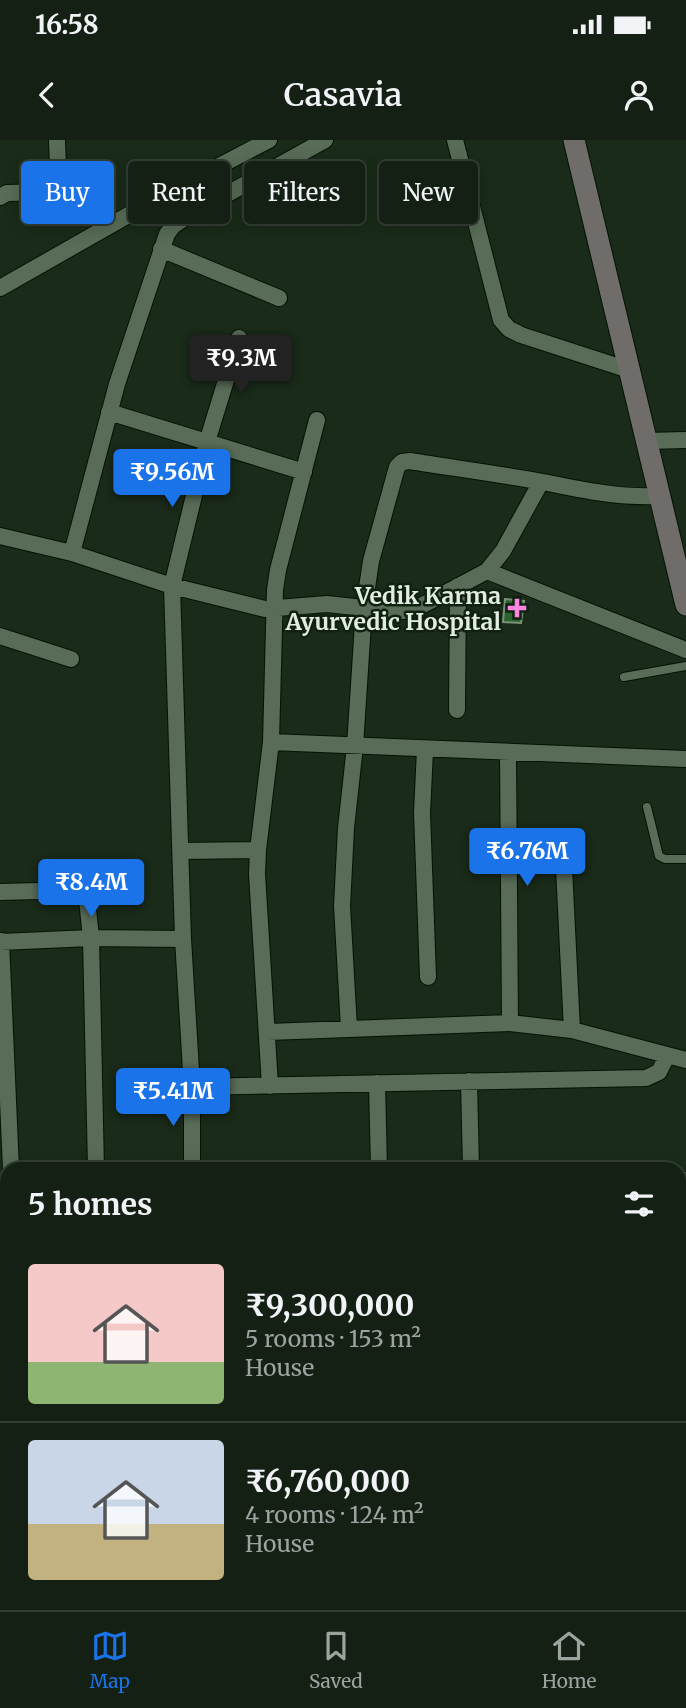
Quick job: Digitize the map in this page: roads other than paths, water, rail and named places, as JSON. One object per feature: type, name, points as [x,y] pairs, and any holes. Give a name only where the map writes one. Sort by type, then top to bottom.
[{"type":"main road","points":[[573,140],[686,605]]},
{"type":"street","points":[[0,197],[6,193],[46,192],[51,189],[56,179],[57,140]]},
{"type":"street","points":[[0,288],[160,197],[269,140]]},
{"type":"street","points":[[72,553],[109,411],[161,249],[173,226],[186,216],[325,140]]},
{"type":"street","points":[[455,140],[501,320],[509,329],[521,335],[629,370]]},
{"type":"street","points":[[161,249],[279,298]]},
{"type":"street","points":[[192,1162],[192,1087],[183,939],[172,586],[207,442],[239,338]]},
{"type":"street","points":[[109,411],[304,472]]},
{"type":"street","points":[[270,1086],[258,850],[271,742],[274,609],[278,570],[317,420]]},
{"type":"street","points":[[646,441],[686,440]]},
{"type":"street","points":[[349,1028],[342,905],[346,828],[355,746],[364,608],[371,561],[394,474],[402,462],[410,461],[609,495],[660,496]]},
{"type":"street","points":[[0,536],[72,553],[172,586],[254,608],[327,604],[406,611],[419,607],[487,571],[503,551],[541,482]]},
{"type":"street","points":[[487,571],[686,650]]},
{"type":"street","points":[[457,710],[458,586]]},
{"type":"street","points":[[0,636],[71,659]]},
{"type":"street","points":[[271,742],[686,760]]},
{"type":"street","points":[[425,750],[423,837],[428,976]]},
{"type":"street","points":[[508,754],[510,1023]]},
{"type":"street","points":[[181,851],[258,850]]},
{"type":"street","points":[[564,868],[572,1030]]},
{"type":"street","points":[[0,892],[79,890],[87,899],[91,938],[96,1162]]},
{"type":"street","points":[[10,1162],[1,942],[91,938],[183,939]]},
{"type":"street","points":[[268,1032],[510,1023],[572,1030],[686,1060]]},
{"type":"street","points":[[192,1087],[646,1078],[659,1072],[667,1056]]},
{"type":"street","points":[[470,1081],[471,1162]]},
{"type":"street","points":[[377,1083],[379,1162]]},
{"type":"lane","points":[[624,677],[686,666]]},
{"type":"lane","points":[[647,807],[659,856],[665,859],[686,859]]},
{"type":"place","name":"Vedik Karma Ayurvedic Hospital","points":[[517,608]]}]
